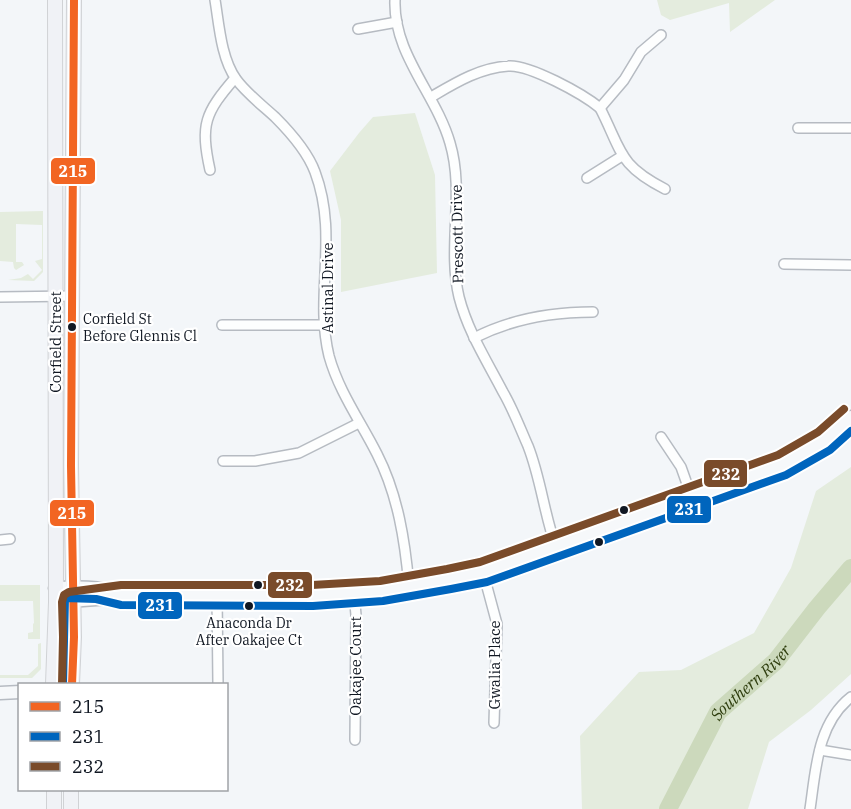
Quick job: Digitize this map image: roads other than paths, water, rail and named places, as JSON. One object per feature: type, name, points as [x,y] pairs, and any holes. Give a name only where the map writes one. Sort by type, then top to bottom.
[{"type":"main road","name":"Corfield Street","points":[[53,683],[55,0]]},
{"type":"main road","name":"Corfield Street","points":[[72,683],[74,637],[72,595],[74,0]]},
{"type":"main road","points":[[55,595],[110,598],[121,595],[312,596],[409,586],[483,572],[763,472],[802,455],[824,441],[851,417]]},
{"type":"main road","points":[[0,693],[18,693]]},
{"type":"main road","points":[[54,791],[54,809]]},
{"type":"main road","points":[[71,791],[71,809]]},
{"type":"street","name":"Astinal Drive","points":[[215,0],[222,46],[235,78],[278,119],[314,168],[323,196],[327,223],[325,325],[329,356],[340,385],[378,456],[392,491],[405,538],[409,586]]},
{"type":"street","name":"Prescott Drive","points":[[395,0],[397,22],[409,60],[440,114],[451,145],[456,173],[455,264],[459,296],[474,338],[504,394],[528,448],[556,547]]},
{"type":"street","points":[[358,29],[397,22]]},
{"type":"street","points":[[600,108],[624,80],[641,52],[661,35]]},
{"type":"street","points":[[431,98],[467,76],[509,66],[534,72],[585,95],[600,108],[622,156],[642,178],[665,189]]},
{"type":"street","points":[[210,170],[204,143],[207,123],[215,102],[235,78]]},
{"type":"street","points":[[798,128],[851,128]]},
{"type":"street","points":[[587,178],[622,156]]},
{"type":"street","points":[[784,264],[851,265]]},
{"type":"street","points":[[0,297],[73,296]]},
{"type":"street","points":[[474,338],[493,329],[534,317],[562,312],[593,312]]},
{"type":"street","points":[[222,325],[325,325]]},
{"type":"street","points":[[223,461],[255,461],[299,453],[359,423]]},
{"type":"street","points":[[661,437],[681,467],[692,498]]},
{"type":"street","name":"Gwalia Place","points":[[483,572],[497,624],[494,723]]},
{"type":"street","name":"Oakajee Court","points":[[354,593],[356,615],[355,740]]},
{"type":"street","points":[[217,596],[218,683]]},
{"type":"street","points":[[810,809],[824,731],[834,714],[851,697]]},
{"type":"street","points":[[820,750],[851,755]]},
{"type":"waterway","name":"Southern River","points":[[668,809],[718,712],[776,661],[851,568]]},
{"type":"place","name":"Corfield St Before Glennis Cl","points":[[72,327]]},
{"type":"place","name":"Anaconda Dr After Oakajee Ct","points":[[249,606]]}]
